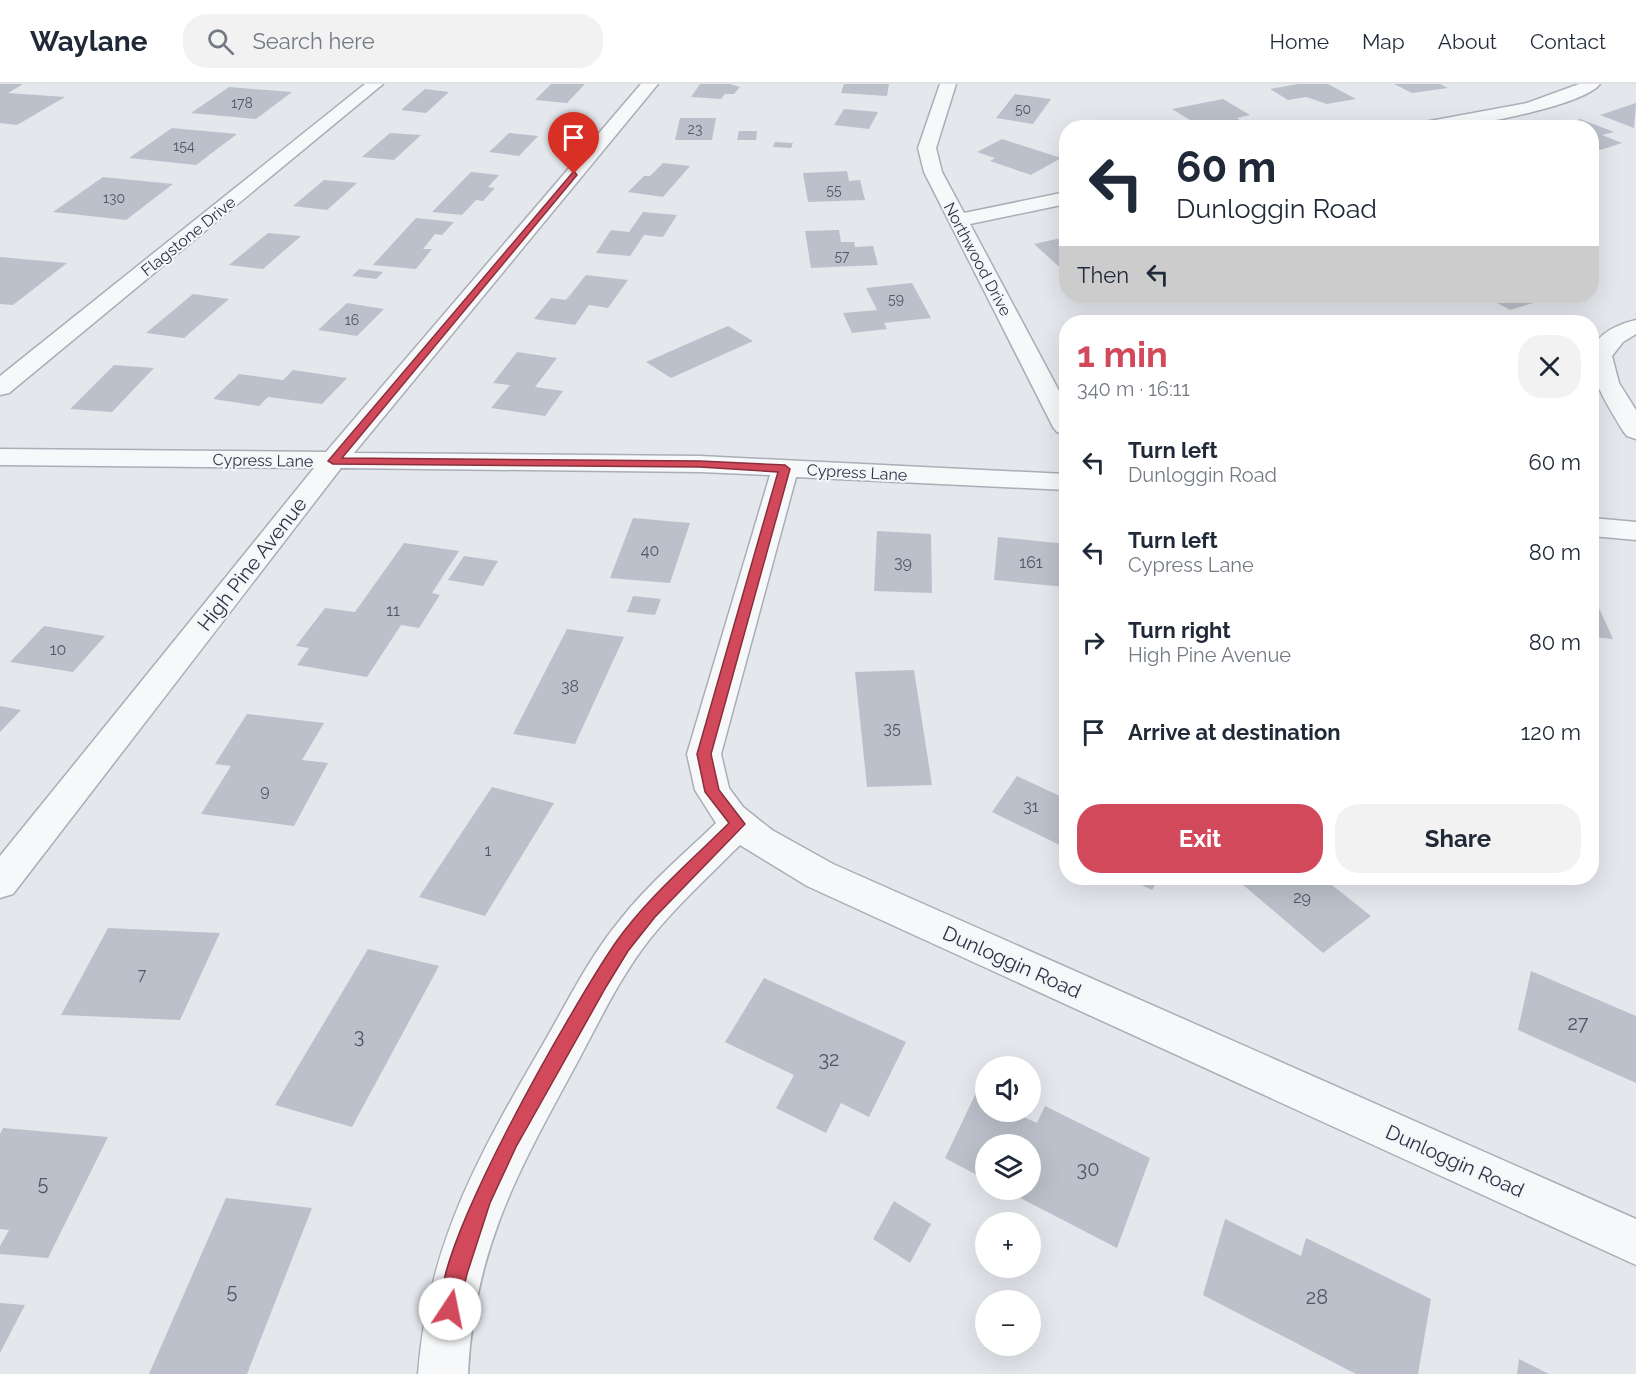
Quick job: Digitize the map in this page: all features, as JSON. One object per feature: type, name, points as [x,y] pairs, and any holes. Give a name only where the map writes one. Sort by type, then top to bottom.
[{"type":"street","name":"Flagstone Drive","points":[[0,388],[375,84]]},
{"type":"street","name":"High Pine Avenue","points":[[0,883],[333,461],[650,84]]},
{"type":"street","name":"Northwood Drive","points":[[948,84],[927,148],[933,172],[1059,414]]},
{"type":"street","points":[[1459,120],[1538,104],[1576,93],[1592,84]]},
{"type":"street","points":[[958,220],[1059,199]]},
{"type":"street","points":[[1636,327],[1626,329],[1609,340],[1600,356],[1607,383],[1636,431]]},
{"type":"street","name":"Cypress Lane","points":[[0,457],[700,464],[1059,482]]},
{"type":"street","name":"Dunloggin Road","points":[[785,469],[704,754],[712,792],[738,824],[775,852],[820,875],[1636,1242]]},
{"type":"street","points":[[1599,528],[1636,531]]},
{"type":"street","points":[[443,1374],[443,1345],[457,1274],[481,1201],[510,1141],[623,946],[650,913],[738,824]]},
{"type":"building","points":[[0,84],[23,84],[8,93],[65,97],[17,125],[0,123]]},
{"type":"building","points":[[551,84],[585,84],[567,103],[535,100]]},
{"type":"building","points":[[700,84],[730,84],[740,87],[734,94],[725,94],[721,99],[691,97]]},
{"type":"building","points":[[844,84],[889,84],[887,96],[841,93]]},
{"type":"building","points":[[1298,84],[1328,84],[1356,99],[1327,104],[1306,97],[1288,100],[1270,89]]},
{"type":"building","points":[[1394,84],[1440,84],[1448,88],[1412,93]]},
{"type":"building","points":[[229,87],[292,92],[256,119],[191,113]]},
{"type":"building","points":[[425,89],[449,92],[426,113],[401,110]]},
{"type":"building","points":[[1015,94],[1051,99],[1033,124],[996,118]]},
{"type":"building","points":[[1223,99],[1250,115],[1237,118],[1240,120],[1190,120],[1172,109]]},
{"type":"building","points":[[1636,103],[1634,128],[1600,115]]},
{"type":"building","points":[[844,109],[878,112],[869,129],[834,125]]},
{"type":"building","points":[[680,118],[716,118],[712,140],[675,140]]},
{"type":"building","points":[[1599,126],[1614,132],[1602,135],[1622,143],[1600,150]]},
{"type":"building","points":[[172,128],[237,134],[196,165],[129,158]]},
{"type":"building","points":[[739,131],[757,131],[756,140],[737,140]]},
{"type":"building","points":[[390,133],[421,135],[394,160],[362,157]]},
{"type":"building","points":[[509,133],[538,136],[519,156],[489,152]]},
{"type":"building","points":[[1002,139],[1059,159],[1031,175],[990,161],[995,158],[977,152]]},
{"type":"building","points":[[775,142],[793,143],[791,148],[773,147]]},
{"type":"building","points":[[663,163],[690,166],[663,197],[628,192],[644,176],[650,176]]},
{"type":"building","points":[[847,171],[849,181],[860,180],[865,200],[808,202],[803,173]]},
{"type":"building","points":[[471,172],[499,175],[488,187],[495,188],[483,201],[476,200],[462,215],[432,212]]},
{"type":"building","points":[[103,177],[173,184],[126,220],[53,212]]},
{"type":"building","points":[[324,180],[357,183],[327,210],[293,206]]},
{"type":"building","points":[[643,212],[677,215],[663,237],[644,235],[630,256],[596,253],[611,230],[629,232]]},
{"type":"building","points":[[416,218],[454,222],[442,235],[435,234],[423,249],[432,249],[416,269],[373,265]]},
{"type":"building","points":[[839,230],[841,242],[854,242],[855,247],[873,246],[878,265],[811,268],[805,231]]},
{"type":"building","points":[[268,233],[301,236],[263,269],[229,265]]},
{"type":"building","points":[[1059,239],[1059,267],[1034,244]]},
{"type":"building","points":[[0,257],[67,263],[13,305],[0,304]]},
{"type":"building","points":[[359,269],[383,272],[376,279],[352,276]]},
{"type":"building","points":[[586,275],[628,280],[608,308],[589,305],[575,325],[534,319],[551,298],[566,300]]},
{"type":"building","points":[[912,283],[931,318],[884,323],[887,329],[852,333],[843,313],[877,310],[866,288]]},
{"type":"building","points":[[193,294],[229,299],[184,338],[146,333]]},
{"type":"building","points":[[347,303],[384,309],[357,336],[318,330]]},
{"type":"building","points":[[1497,303],[1533,303],[1510,310]]},
{"type":"building","points":[[728,326],[753,341],[671,378],[646,362]]},
{"type":"building","points":[[517,352],[557,358],[535,387],[563,391],[545,416],[491,408],[510,385],[493,383]]},
{"type":"building","points":[[114,365],[154,368],[112,412],[70,409]]},
{"type":"building","points":[[293,370],[347,378],[322,404],[268,397],[259,406],[213,399],[239,374],[283,380]]},
{"type":"building","points":[[633,518],[690,523],[670,583],[610,578]]},
{"type":"building","points":[[877,531],[931,534],[932,593],[874,591]]},
{"type":"building","points":[[998,537],[1059,543],[1059,586],[994,580]]},
{"type":"building","points":[[404,543],[459,551],[432,593],[440,595],[419,628],[401,625],[367,677],[297,665],[309,648],[296,646],[325,608],[355,612]]},
{"type":"building","points":[[464,556],[498,561],[483,586],[448,580]]},
{"type":"building","points":[[633,596],[661,599],[655,615],[627,612]]},
{"type":"building","points":[[1599,608],[1613,639],[1599,638]]},
{"type":"building","points":[[44,626],[105,636],[73,672],[10,662]]},
{"type":"building","points":[[567,629],[624,637],[575,744],[513,734]]},
{"type":"building","points":[[914,670],[932,785],[867,787],[855,672]]},
{"type":"building","points":[[0,706],[21,710],[0,732]]},
{"type":"building","points":[[247,714],[324,723],[302,760],[328,763],[294,826],[201,814],[231,766],[215,764]]},
{"type":"building","points":[[1017,776],[1059,796],[1059,845],[992,812]]},
{"type":"building","points":[[492,787],[554,803],[485,916],[419,897]]},
{"type":"building","points":[[1142,885],[1155,885],[1152,890]]},
{"type":"building","points":[[1243,885],[1332,885],[1371,916],[1323,953]]},
{"type":"building","points":[[108,928],[220,933],[180,1020],[61,1015]]},
{"type":"building","points":[[368,949],[439,966],[352,1127],[275,1105]]},
{"type":"building","points":[[1531,971],[1636,1016],[1636,1083],[1518,1030]]},
{"type":"building","points":[[764,978],[906,1042],[869,1117],[841,1103],[826,1133],[776,1108],[794,1075],[725,1042]]},
{"type":"building","points":[[975,1095],[975,1122],[1037,1123],[1041,1122],[1041,1114],[1045,1106],[1150,1158],[1117,1248],[1024,1200],[1041,1200],[1041,1134],[975,1134],[975,1174],[945,1158]]},
{"type":"building","points":[[3,1128],[108,1137],[48,1258],[0,1254],[0,1246],[9,1230],[0,1229],[0,1134]]},
{"type":"building","points":[[226,1198],[312,1208],[247,1374],[149,1374]]},
{"type":"building","points":[[894,1201],[931,1224],[910,1263],[873,1239]]},
{"type":"building","points":[[1225,1219],[1301,1256],[1306,1238],[1431,1299],[1418,1374],[1356,1374],[1203,1295]]},
{"type":"building","points":[[0,1303],[25,1305],[0,1353]]},
{"type":"building","points":[[1519,1359],[1549,1374],[1517,1374]]},
{"type":"route","points":[[450,1309],[457,1274],[481,1201],[510,1141],[601,981],[623,946],[650,913],[738,824],[712,792],[704,754],[785,469],[700,464],[333,461],[574,174]]}]
